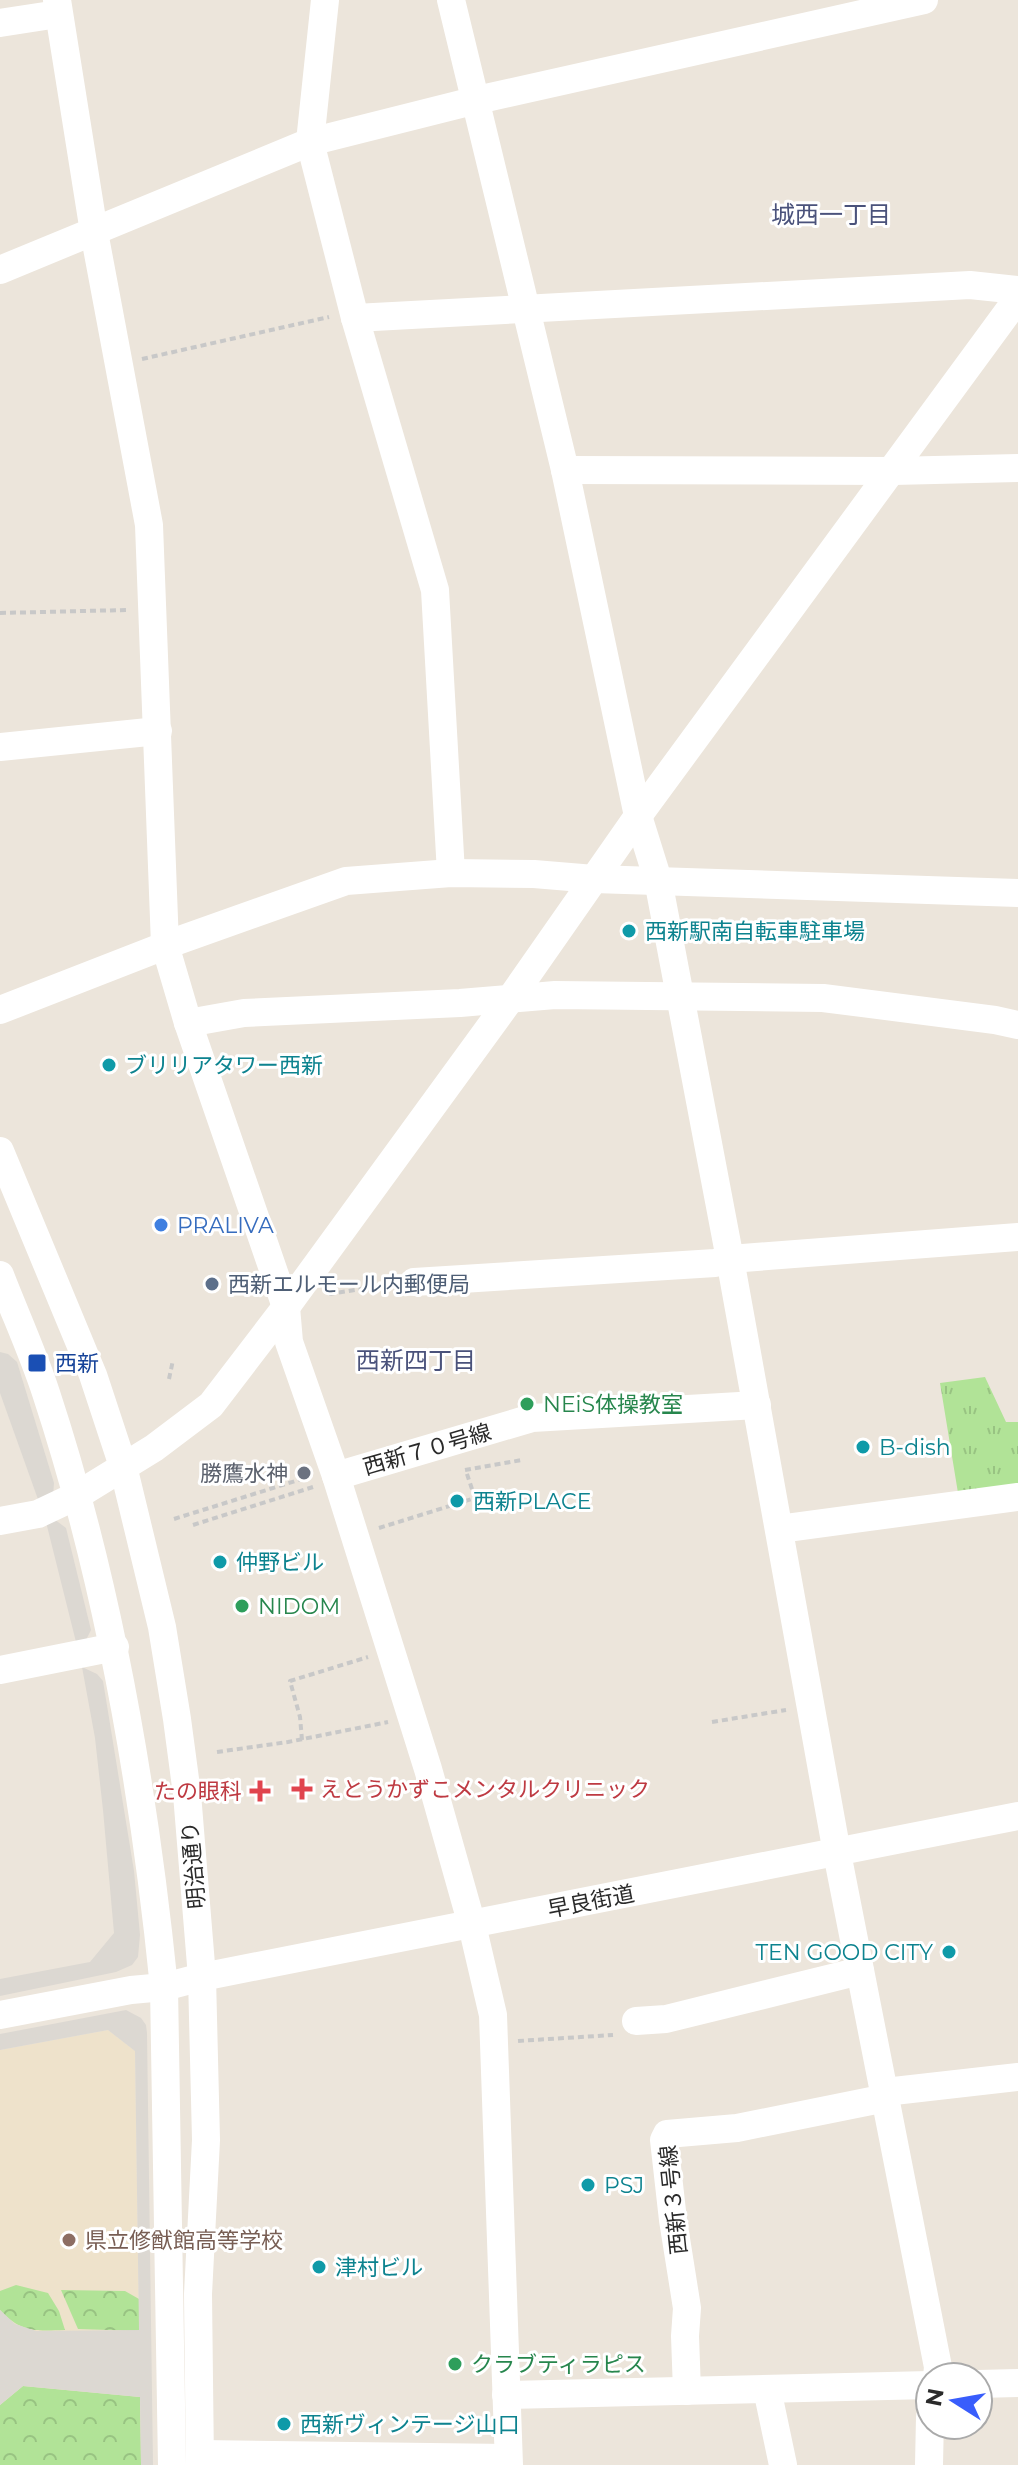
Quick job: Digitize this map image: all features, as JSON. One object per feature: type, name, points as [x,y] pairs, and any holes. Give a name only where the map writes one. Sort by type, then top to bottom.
[{"type":"street","points":[[325,0],[310,142],[355,318],[435,590],[451,873]]},
{"type":"street","points":[[451,0],[565,470],[638,816],[658,880],[837,1853],[937,2361]]},
{"type":"street","points":[[0,270],[310,142],[836,10],[924,0]]},
{"type":"street","points":[[0,23],[58,7],[94,232],[149,525],[165,945],[188,1023],[286,1307],[289,1342],[322,1479],[392,1650],[472,1925],[493,2015],[508,2461],[200,2460]]},
{"type":"street","points":[[355,318],[970,285],[1018,290]]},
{"type":"street","points":[[0,1521],[38,1514],[76,1496],[154,1448],[211,1405],[286,1307],[511,998],[638,816],[1018,298]]},
{"type":"street","points":[[565,470],[893,471],[1018,468]]},
{"type":"street","points":[[0,747],[158,731]]},
{"type":"street","points":[[0,1010],[165,945],[346,881],[451,873],[534,874],[594,879],[1018,893]]},
{"type":"street","points":[[188,1023],[244,1013],[460,1003],[555,995],[823,998],[1018,1025]]},
{"type":"street","name":"明治通り","points":[[0,1151],[93,1375],[123,1466],[162,1627],[177,1719],[187,1794],[202,1977],[206,2140],[198,2294],[200,2460]]},
{"type":"street","points":[[414,1282],[715,1263],[730,1259],[1018,1237]]},
{"type":"street","name":"明治通り","points":[[0,1275],[11,1335],[46,1392],[115,1647],[158,1925],[164,1987],[172,2465]]},
{"type":"street","name":"西新７０号線","points":[[322,1479],[532,1418],[757,1405]]},
{"type":"street","points":[[779,1529],[1018,1497]]},
{"type":"street","points":[[0,1670],[115,1647]]},
{"type":"street","name":"早良街道","points":[[0,2015],[131,1990],[164,1987],[1018,1816]]},
{"type":"street","points":[[636,2021],[666,2019],[860,1971]]},
{"type":"street","points":[[885,2095],[1018,2077]]},
{"type":"street","name":"西新３号線","points":[[687,2391],[687,2308],[673,2220],[664,2140],[667,2134],[737,2128],[885,2095]]},
{"type":"street","points":[[994,2384],[1018,2383]]},
{"type":"street","points":[[506,2395],[914,2385]]},
{"type":"street","points":[[767,2389],[783,2465]]},
{"type":"street","points":[[929,2465],[930,2441]]},
{"type":"path","points":[[130,362],[329,317],[355,318]]},
{"type":"path","points":[[0,613],[140,610]]},
{"type":"path","points":[[327,1295],[414,1282]]},
{"type":"path","points":[[169,1379],[173,1360]]},
{"type":"path","points":[[378,1529],[475,1498],[466,1471]]},
{"type":"path","points":[[174,1519],[274,1487],[322,1479]]},
{"type":"path","points":[[193,1525],[278,1498],[322,1479]]},
{"type":"path","points":[[274,1487],[278,1498]]},
{"type":"path","points":[[239,1498],[243,1509]]},
{"type":"path","points":[[224,1503],[227,1514]]},
{"type":"path","points":[[302,1740],[300,1717],[290,1681],[392,1650]]},
{"type":"path","points":[[712,1722],[796,1708]]},
{"type":"path","points":[[217,1752],[302,1740],[411,1715]]},
{"type":"path","points":[[494,2043],[614,2035],[613,2024],[636,2021]]},
{"type":"shaded area","points":[[0,1352],[17,1362],[54,1483],[53,1496],[40,1505],[0,1393]]},
{"type":"shaded area","points":[[45,1518],[54,1519],[66,1528],[91,1630],[85,1642],[77,1646]]},
{"type":"shaded area","points":[[82,1667],[97,1674],[103,1681],[134,1871],[140,1935],[138,1957],[132,1965],[116,1972],[0,1996],[0,1979],[90,1962],[114,1933],[95,1738]]},
{"type":"shaded area","points":[[126,2010],[141,2018],[147,2033],[153,2465],[141,2465],[140,2397],[23,2386],[0,2405],[0,2310],[15,2324],[36,2331],[139,2330],[135,2051],[108,2030],[0,2050],[0,2034]]},
{"type":"shaded area","name":"県立修猷館高等学校","points":[[108,2030],[135,2051],[141,2465],[0,2465],[0,2050]]},
{"type":"green space","points":[[985,1377],[1006,1422],[1018,1422],[1018,1485],[958,1493],[940,1383]]},
{"type":"green space","points":[[16,2285],[48,2293],[59,2311],[65,2330],[30,2329],[8,2318],[0,2310],[0,2291]]},
{"type":"green space","points":[[61,2290],[125,2291],[139,2299],[139,2331],[78,2329]]},
{"type":"green space","points":[[23,2386],[140,2397],[141,2465],[0,2465],[0,2405]]},
{"type":"place","name":"西新駅南自転車駐車場","points":[[629,931]]},
{"type":"place","name":"ブリリアタワー西新","points":[[109,1065]]},
{"type":"place","name":"PRALIVA","points":[[161,1225]]},
{"type":"place","name":"西新エルモール内郵便局","points":[[212,1284]]},
{"type":"place","name":"西新","points":[[37,1363]]},
{"type":"place","name":"NEiS体操教室","points":[[527,1404]]},
{"type":"place","name":"B-dish","points":[[863,1447]]},
{"type":"place","name":"勝鷹水神","points":[[304,1473]]},
{"type":"place","name":"西新PLACE","points":[[457,1501]]},
{"type":"place","name":"仲野ビル","points":[[220,1562]]},
{"type":"place","name":"NIDOM","points":[[242,1606]]},
{"type":"place","name":"えとうかずこメンタルクリニック","points":[[302,1789]]},
{"type":"place","name":"たの眼科","points":[[260,1791]]},
{"type":"place","name":"TEN GOOD CITY","points":[[949,1952]]},
{"type":"place","name":"PSJ","points":[[588,2185]]},
{"type":"place","name":"県立修猷館高等学校","points":[[69,2240]]},
{"type":"place","name":"津村ビル","points":[[319,2267]]},
{"type":"place","name":"クラブティラピス","points":[[455,2364]]},
{"type":"place","name":"西新ヴィンテージ山口","points":[[284,2424]]},
{"type":"district","name":"城西一丁目","points":[[831,215]]},
{"type":"district","name":"西新四丁目","points":[[416,1361]]}]
